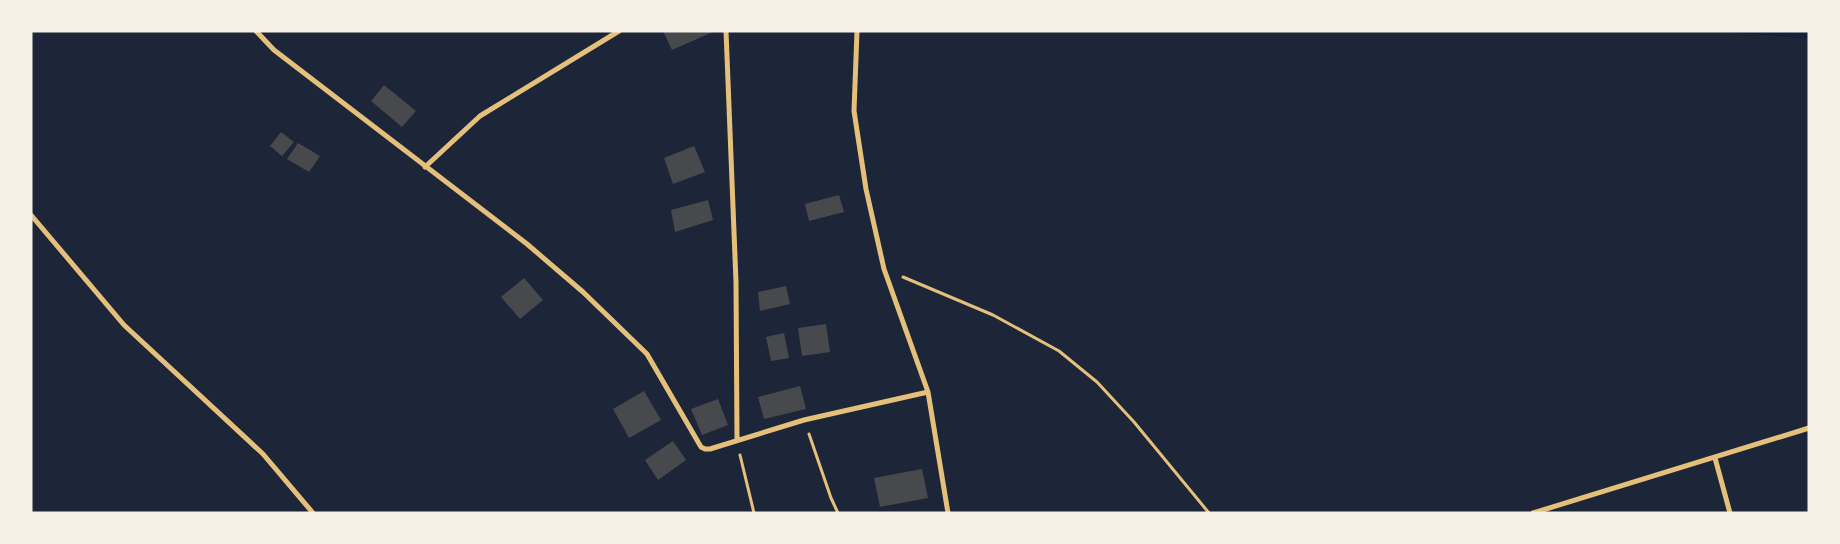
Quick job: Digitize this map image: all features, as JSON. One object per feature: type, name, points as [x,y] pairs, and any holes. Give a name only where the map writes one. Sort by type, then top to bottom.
[{"type":"street","points":[[256,31],[274,50],[527,244],[576,286],[647,354],[701,447],[710,449],[804,420],[928,392]]},
{"type":"street","points":[[425,167],[480,116],[619,31]]},
{"type":"street","points":[[726,31],[736,282],[737,440]]},
{"type":"street","points":[[857,31],[854,111],[866,189],[884,269],[928,392],[948,513]]},
{"type":"street","points":[[31,215],[124,325],[263,454],[313,513]]},
{"type":"street","points":[[1532,513],[1809,428]]},
{"type":"street","points":[[1715,458],[1730,513]]},
{"type":"path","points":[[884,269],[993,315],[1059,351],[1097,382],[1134,422],[1209,513]]},
{"type":"path","points":[[804,420],[838,513]]},
{"type":"path","points":[[737,440],[754,513]]},
{"type":"shaded area","points":[[31,31],[1718,31],[1809,39],[1809,513],[31,513]]},
{"type":"building","points":[[663,31],[715,31],[672,50]]},
{"type":"building","points":[[384,85],[416,111],[402,127],[371,101]]},
{"type":"building","points":[[281,132],[294,142],[282,156],[270,146]]},
{"type":"building","points":[[298,143],[320,156],[309,172],[287,159]]},
{"type":"building","points":[[694,146],[705,172],[673,184],[664,158]]},
{"type":"building","points":[[839,195],[844,212],[809,221],[805,204]]},
{"type":"building","points":[[708,200],[713,220],[675,232],[671,210]]},
{"type":"building","points":[[524,278],[543,300],[520,319],[501,297]]},
{"type":"building","points":[[786,286],[790,304],[760,311],[758,292]]},
{"type":"building","points":[[826,324],[830,352],[802,356],[798,328]]},
{"type":"building","points":[[784,333],[789,358],[771,361],[766,337]]},
{"type":"building","points":[[800,386],[806,409],[764,419],[758,397]]},
{"type":"building","points":[[644,391],[661,420],[629,438],[613,409]]},
{"type":"building","points":[[718,399],[728,425],[702,435],[691,409]]},
{"type":"building","points":[[673,441],[686,460],[658,480],[645,460]]},
{"type":"building","points":[[922,469],[928,498],[880,507],[874,478]]}]
